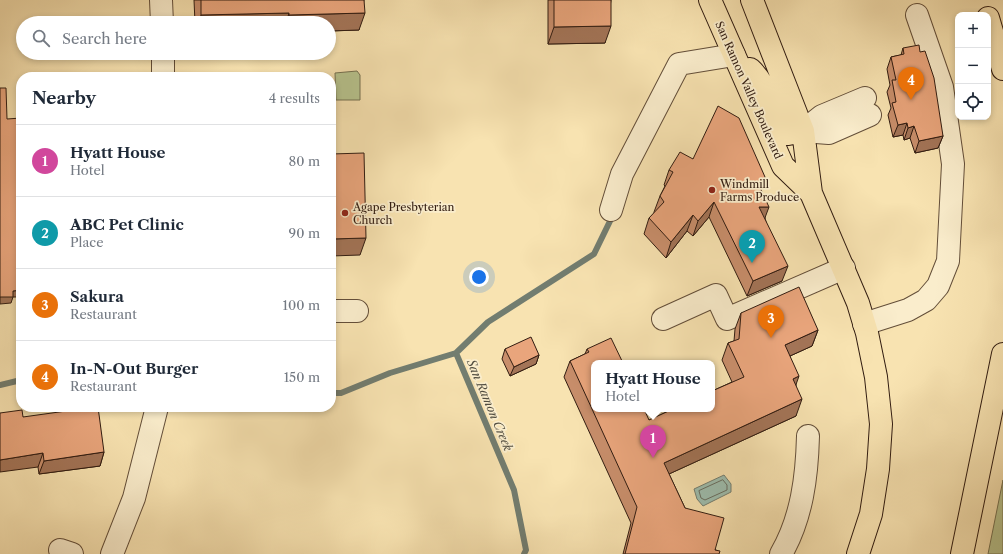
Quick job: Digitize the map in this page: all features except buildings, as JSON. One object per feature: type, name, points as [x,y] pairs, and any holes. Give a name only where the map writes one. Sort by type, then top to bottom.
[{"type":"main road","name":"San Ramon Valley Boulevard","points":[[710,0],[783,166],[811,193]]},
{"type":"main road","name":"San Ramon Valley Boulevard","points":[[752,0],[803,131],[811,193],[844,268],[864,324],[876,377],[881,424],[878,469],[871,514],[858,554]]},
{"type":"main road","points":[[983,0],[987,12]]},
{"type":"main road","points":[[991,27],[1003,69]]},
{"type":"main road","points":[[734,55],[758,77],[782,129],[788,134],[803,131]]},
{"type":"main road","points":[[962,554],[1003,354]]},
{"type":"street","points":[[161,0],[162,16]]},
{"type":"street","points":[[864,324],[908,310],[926,300],[938,286],[948,261],[953,164],[942,87],[918,15]]},
{"type":"street","points":[[611,210],[622,174],[679,64],[734,55]]},
{"type":"street","points":[[163,60],[163,72]]},
{"type":"street","points":[[803,131],[822,116],[868,106]]},
{"type":"street","points":[[663,319],[716,295],[727,319],[844,268]]},
{"type":"street","points":[[336,311],[357,311]]},
{"type":"street","points":[[112,554],[134,498],[156,412]]},
{"type":"street","points":[[781,554],[799,511],[806,473],[808,436]]},
{"type":"green space","points":[[357,71],[360,75],[360,100],[336,100],[336,73]]},
{"type":"green space","points":[[1003,480],[1003,554],[988,554]]},
{"type":"water","points":[[724,475],[731,484],[731,492],[703,506],[697,499],[694,489]]},
{"type":"waterway","name":"San Ramon Creek","points":[[524,554],[526,550],[514,490],[456,353],[488,322],[594,254],[612,217]]},
{"type":"waterway","points":[[336,393],[341,393],[390,373],[456,353]]},
{"type":"waterway","points":[[0,385],[16,381]]},
{"type":"place","name":"In-N-Out Burger","points":[[911,100]]},
{"type":"place","name":"Windmill Farms Produce","points":[[712,190]]},
{"type":"place","name":"Agape Presbyterian Church","points":[[345,213]]},
{"type":"place","name":"ABC Pet Clinic","points":[[752,263]]},
{"type":"place","name":"Sakura","points":[[771,338]]},
{"type":"place","name":"Hyatt House","points":[[653,458]]}]
